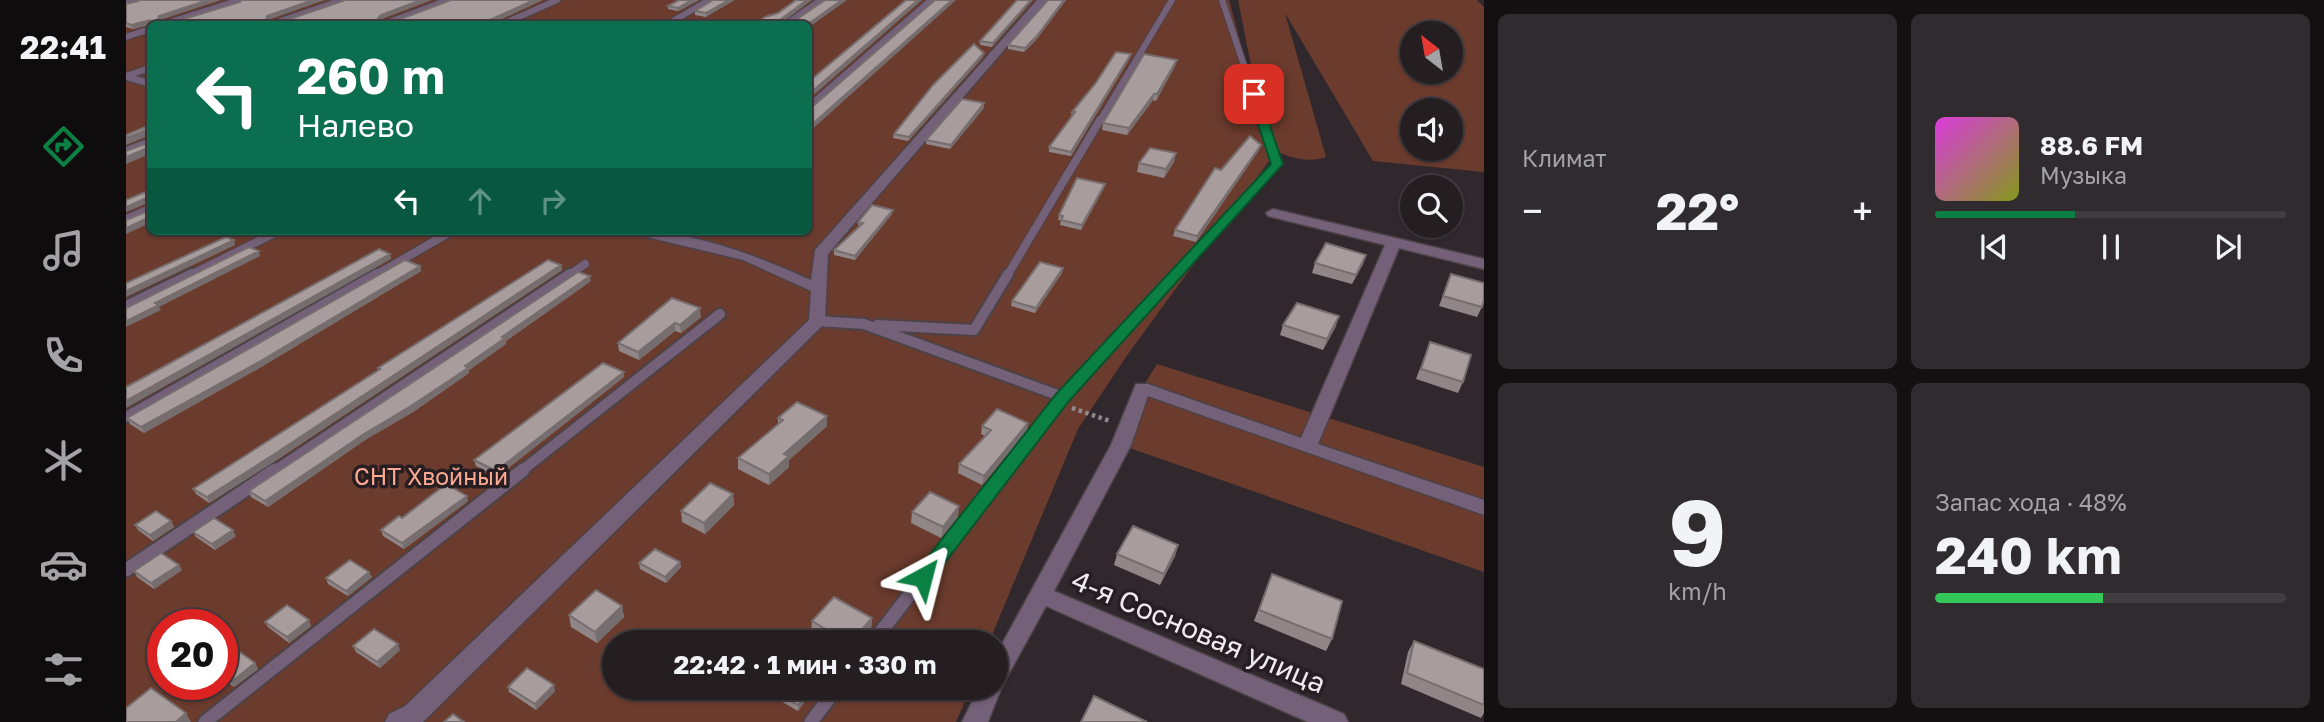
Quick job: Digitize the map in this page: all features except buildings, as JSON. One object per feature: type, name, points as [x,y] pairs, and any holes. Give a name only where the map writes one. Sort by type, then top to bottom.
[{"type":"street","points":[[398,722],[414,715],[817,321],[820,253],[1042,0]]},
{"type":"street","points":[[126,76],[147,83]]},
{"type":"street","points":[[1273,213],[1484,264]]},
{"type":"street","points":[[667,235],[748,257],[820,289]]},
{"type":"street","points":[[1307,447],[1394,242]]},
{"type":"street","points":[[1008,655],[1121,445],[1142,388],[1484,508]]},
{"type":"street","name":"4-я Сосновая улица","points":[[1040,594],[1335,722]]},
{"type":"street","points":[[975,722],[985,700]]},
{"type":"lane","points":[[126,3],[136,0]]},
{"type":"lane","points":[[174,21],[240,0]]},
{"type":"lane","points":[[281,21],[342,0]]},
{"type":"lane","points":[[392,21],[448,0]]},
{"type":"lane","points":[[510,21],[557,0]]},
{"type":"lane","points":[[673,21],[709,0]]},
{"type":"lane","points":[[790,21],[821,0]]},
{"type":"lane","points":[[812,104],[931,0]]},
{"type":"lane","points":[[817,321],[974,330],[1172,0]]},
{"type":"lane","points":[[882,630],[1061,400],[1277,164],[1222,0]]},
{"type":"lane","points":[[126,37],[147,30]]},
{"type":"lane","points":[[126,76],[147,69]]},
{"type":"lane","points":[[126,151],[147,143]]},
{"type":"lane","points":[[126,219],[147,210]]},
{"type":"lane","points":[[126,306],[271,235]]},
{"type":"lane","points":[[126,417],[445,235]]},
{"type":"lane","points":[[126,570],[585,264]]},
{"type":"lane","points":[[205,722],[720,314]]},
{"type":"lane","points":[[864,324],[1061,400]]},
{"type":"lane","points":[[811,722],[828,700]]},
{"type":"path","points":[[1061,400],[1128,427]]},
{"type":"green space","name":"СНТ Хвойный","points":[[126,0],[1229,0],[1263,126],[1238,0],[1477,0],[1484,7],[1484,172],[1373,161],[1285,13],[1326,157],[1300,159],[1274,150],[1272,157],[1128,354],[1078,429],[994,630],[602,630],[602,700],[966,700],[956,722],[126,722]]},
{"type":"green space","points":[[1157,364],[1484,467],[1484,572],[1121,445],[1142,388]]},
{"type":"route","points":[[923,577],[1063,397],[1277,164],[1254,94]]}]
